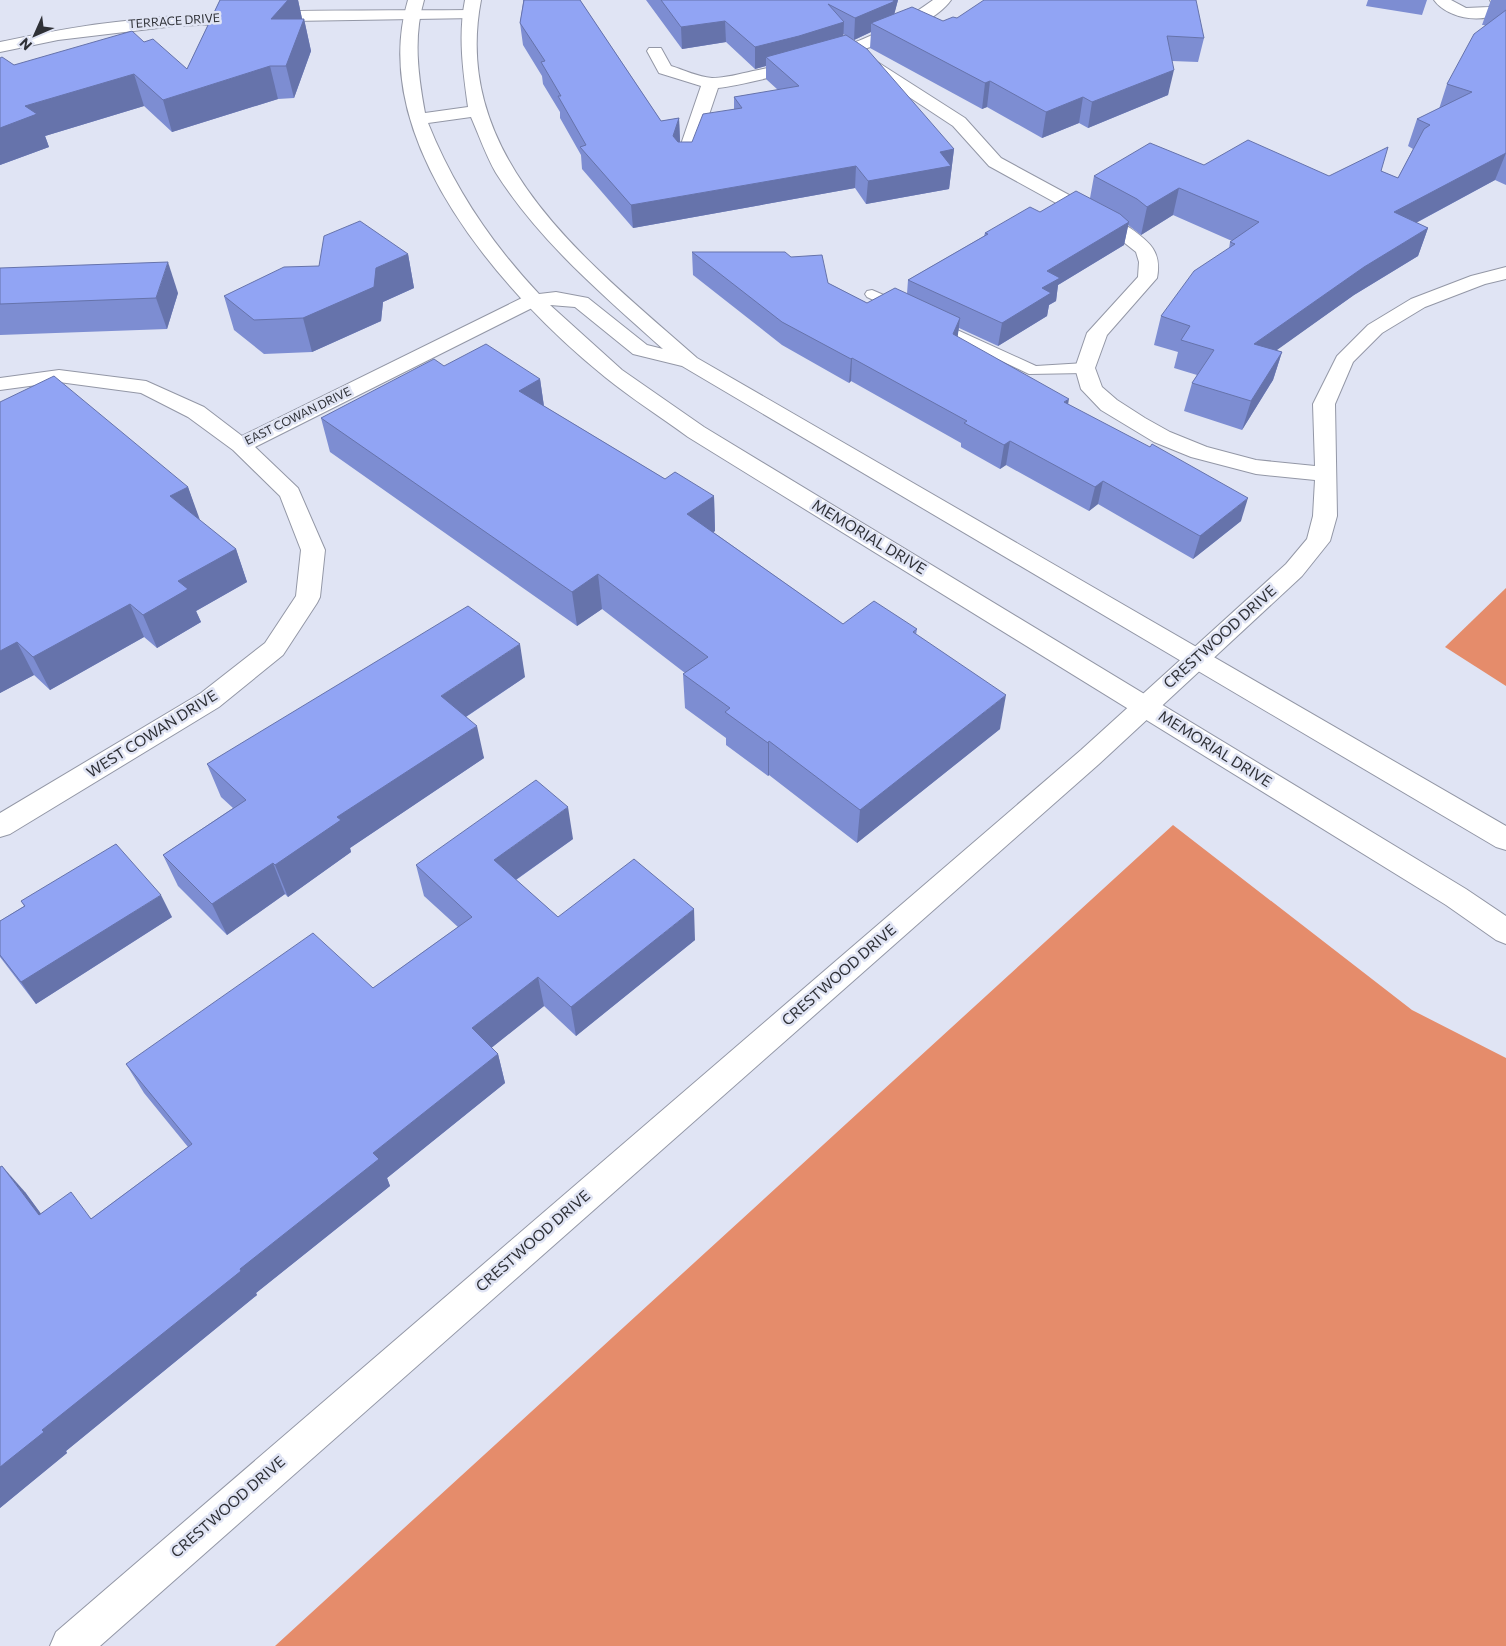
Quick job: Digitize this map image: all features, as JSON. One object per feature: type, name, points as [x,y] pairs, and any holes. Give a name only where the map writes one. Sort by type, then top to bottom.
[{"type":"street","points":[[655,51],[665,69],[712,83],[760,75],[846,49],[890,31],[934,8],[943,0]]},
{"type":"street","points":[[1442,0],[1450,7],[1458,10],[1478,13],[1494,11],[1502,3]]},
{"type":"street","name":"TERRACE DRIVE","points":[[0,47],[90,29],[163,21],[414,8],[472,8]]},
{"type":"street","name":"MEMORIAL DRIVE","points":[[414,8],[409,63],[418,118],[446,186],[483,240],[533,300],[604,366],[696,432],[1456,897],[1506,932]]},
{"type":"street","points":[[472,8],[469,55],[477,110],[504,171],[542,223],[594,277],[690,362],[1506,839]]},
{"type":"street","points":[[846,49],[959,122],[995,162],[1140,243],[1149,256],[1150,268],[1147,278],[1097,333],[1085,368],[1092,389],[1109,405],[1162,436],[1199,452],[1256,467],[1326,474]]},
{"type":"street","points":[[685,159],[712,83]]},
{"type":"street","points":[[418,118],[477,110]]},
{"type":"street","name":"CRESTWOOD DRIVE","points":[[70,1646],[1090,757],[1144,705],[1294,570],[1318,540],[1325,516],[1324,404],[1344,360],[1376,329],[1418,303],[1478,280],[1506,274]]},
{"type":"street","points":[[533,300],[556,298],[581,302],[640,350],[690,362]]},
{"type":"street","name":"EAST COWAN DRIVE","points":[[0,384],[59,376],[146,387],[196,412],[241,445],[533,300]]},
{"type":"street","name":"WEST COWAN DRIVE","points":[[0,826],[210,700],[274,649],[308,596],[313,550],[290,493],[241,445]]},
{"type":"lane","points":[[872,294],[1034,371],[1085,368]]},
{"type":"shaded area","points":[[1506,588],[1506,686],[1445,647]]},
{"type":"shaded area","points":[[1173,825],[1412,1010],[1506,1058],[1506,1646],[275,1646]]},
{"type":"building","points":[[220,0],[288,0],[271,19],[304,19],[286,66],[270,66],[163,100],[134,74],[25,106],[37,114],[0,128],[0,58],[2,57],[14,65],[132,31],[144,42],[153,39],[187,69]]},
{"type":"building","points":[[524,0],[580,0],[661,121],[679,118],[673,136],[678,142],[692,142],[703,114],[742,108],[734,97],[799,86],[766,57],[846,35],[867,49],[954,149],[940,152],[951,166],[868,181],[856,166],[631,205],[580,147],[586,145],[541,62],[545,61],[520,23]]},
{"type":"building","points":[[661,0],[894,0],[855,18],[828,4],[844,22],[755,47],[725,21],[681,27]]},
{"type":"building","points":[[984,0],[1196,0],[1204,38],[1167,36],[1174,70],[1092,102],[1083,97],[1046,112],[990,81],[985,83],[871,23],[912,7],[943,21],[953,17],[957,18]]},
{"type":"building","points":[[1506,10],[1506,153],[1394,212],[1428,228],[1364,267],[1254,344],[1282,352],[1251,401],[1192,383],[1214,350],[1181,340],[1190,326],[1161,316],[1194,271],[1235,244],[1230,242],[1259,222],[1179,188],[1147,207],[1137,199],[1094,176],[1150,143],[1204,165],[1248,140],[1329,176],[1388,147],[1381,171],[1398,178],[1424,129],[1430,125],[1417,119],[1472,92],[1447,84],[1474,34]]},
{"type":"building","points":[[1076,191],[1120,214],[1129,222],[1047,271],[1060,278],[1042,288],[1051,293],[1002,323],[908,280],[988,234],[985,233],[1030,207],[1040,212]]},
{"type":"building","points":[[360,221],[408,254],[376,268],[374,287],[303,318],[254,320],[224,296],[284,267],[319,266],[324,236]]},
{"type":"building","points":[[692,252],[785,252],[791,257],[822,255],[828,283],[867,303],[895,288],[960,318],[953,334],[1069,399],[1064,402],[1150,447],[1152,444],[1248,498],[1200,536],[1103,481],[1095,487],[1010,441],[1004,445],[964,423],[967,421],[782,322]]},
{"type":"building","points":[[168,262],[156,298],[0,304],[0,268]]},
{"type":"building","points":[[486,344],[540,379],[519,391],[665,479],[675,472],[714,496],[687,514],[843,624],[874,601],[917,629],[913,632],[1006,695],[860,810],[769,741],[768,743],[725,712],[730,708],[683,674],[708,657],[598,574],[572,592],[321,418],[434,359],[444,366]]},
{"type":"building","points":[[54,376],[188,487],[170,496],[236,549],[178,581],[188,589],[143,615],[130,604],[33,657],[17,642],[0,651],[0,402]]},
{"type":"building","points":[[468,606],[520,644],[441,696],[477,726],[337,817],[341,820],[275,865],[273,863],[212,904],[163,855],[246,800],[207,764]]},
{"type":"building","points":[[536,780],[568,807],[494,860],[558,917],[634,859],[694,909],[571,1007],[538,977],[472,1028],[498,1054],[373,1153],[379,1159],[240,1269],[241,1271],[42,1430],[44,1432],[0,1467],[0,1167],[2,1166],[39,1215],[71,1192],[91,1219],[192,1144],[126,1064],[313,933],[373,988],[472,917],[416,865]]},
{"type":"building","points":[[116,844],[161,895],[21,982],[0,955],[0,921],[25,906],[21,901]]}]
